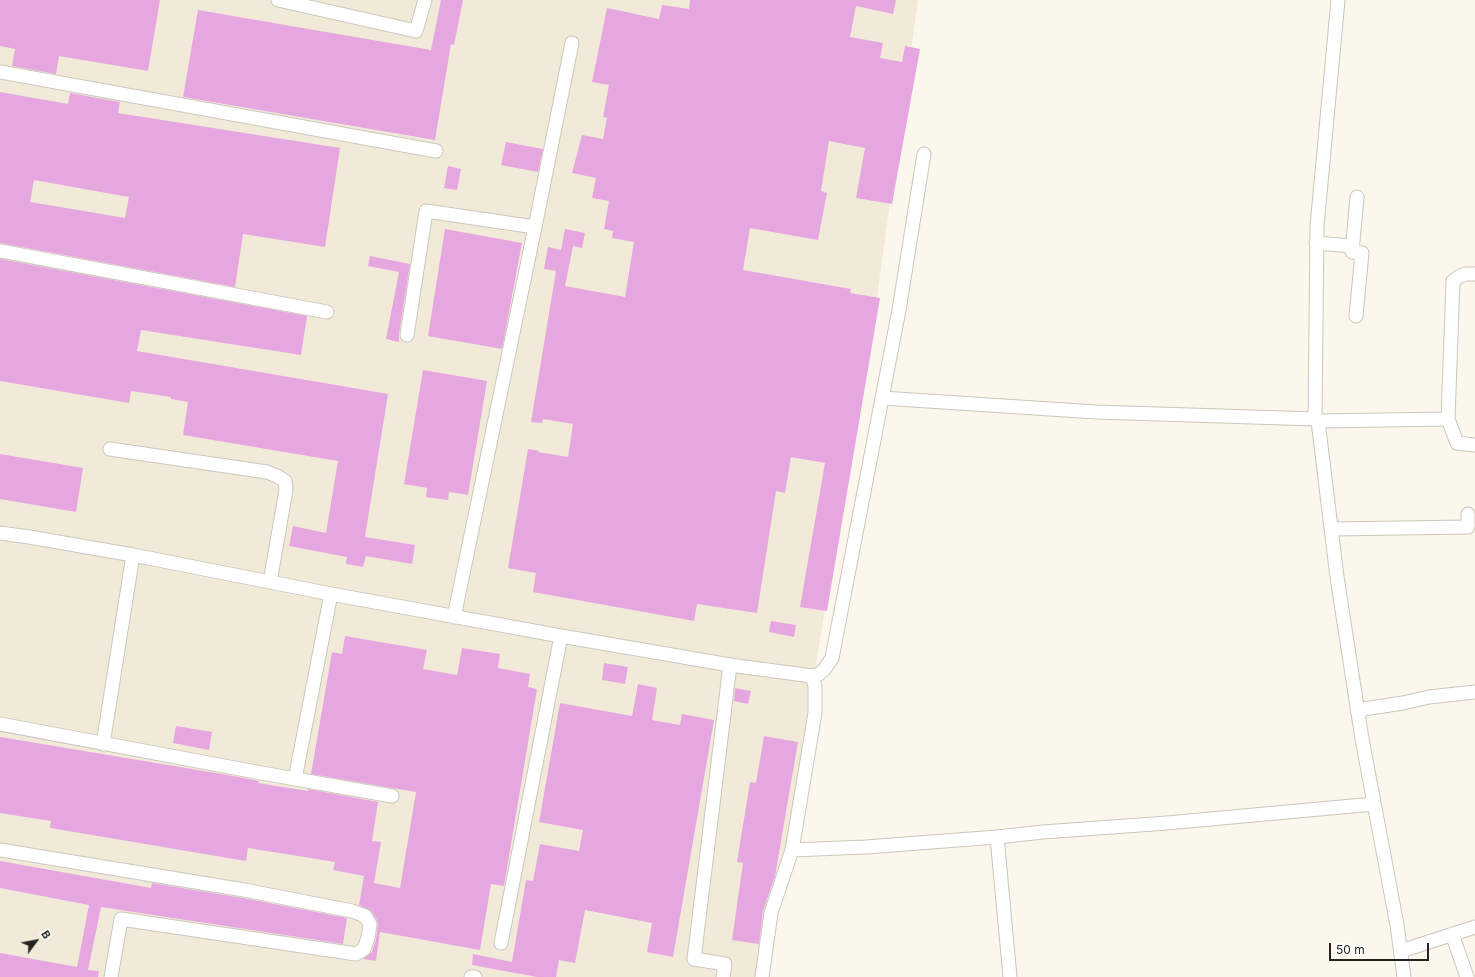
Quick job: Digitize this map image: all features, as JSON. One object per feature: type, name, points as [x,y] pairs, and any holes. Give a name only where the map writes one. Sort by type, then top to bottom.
[{"type":"street","points":[[285,1],[416,31],[425,0]]},
{"type":"street","points":[[1338,0],[1316,242],[1317,420],[1357,710],[1397,925],[1404,977]]},
{"type":"street","points":[[454,616],[572,43]]},
{"type":"street","points":[[0,72],[436,151]]},
{"type":"street","points":[[0,533],[133,555],[331,594],[561,636],[730,665],[812,676],[819,674],[824,670],[832,658],[899,310],[924,154]]},
{"type":"street","points":[[1356,316],[1362,254],[1352,252],[1357,197]]},
{"type":"street","points":[[407,335],[426,211],[535,227]]},
{"type":"street","points":[[1316,242],[1353,246]]},
{"type":"street","points":[[0,251],[327,312]]},
{"type":"street","points":[[1475,274],[1466,274],[1453,281],[1448,419],[1457,443],[1475,445]]},
{"type":"street","points":[[882,398],[1096,412],[1317,420],[1448,419]]},
{"type":"street","points":[[110,449],[267,472],[285,481],[286,490],[270,582]]},
{"type":"street","points":[[1331,529],[1468,527],[1468,514]]},
{"type":"street","points":[[103,744],[133,555]]},
{"type":"street","points":[[295,779],[331,594]]},
{"type":"street","points":[[501,943],[561,636]]},
{"type":"street","points":[[723,977],[725,964],[694,959],[730,665]]},
{"type":"street","points":[[762,977],[771,914],[792,850],[815,713],[815,686],[812,676]]},
{"type":"street","points":[[1357,710],[1403,703],[1429,697],[1475,692]]},
{"type":"street","points":[[0,724],[392,796]]},
{"type":"street","points":[[792,850],[866,847],[998,837],[1374,804]]},
{"type":"street","points":[[998,837],[1010,977]]},
{"type":"street","points":[[0,850],[244,890],[352,910],[365,916],[370,924],[368,938],[364,948],[356,954],[121,919],[111,977]]},
{"type":"street","points":[[1401,951],[1475,927]]},
{"type":"street","points":[[1452,934],[1467,977]]},
{"type":"shaded area","points":[[0,0],[918,0],[877,297],[797,777],[768,977],[0,977]]},
{"type":"building","points":[[0,0],[160,0],[148,71],[59,56],[56,74],[12,66],[15,49],[0,46]]},
{"type":"building","points":[[441,0],[463,0],[454,45],[451,44],[435,140],[183,97],[198,10],[431,50]]},
{"type":"building","points":[[690,0],[896,0],[893,14],[856,6],[850,37],[883,43],[880,58],[902,62],[905,46],[920,49],[892,204],[856,198],[865,148],[829,141],[821,191],[827,193],[818,240],[750,228],[743,270],[851,289],[850,293],[880,298],[827,611],[800,607],[825,463],[791,457],[785,493],[776,491],[757,613],[697,604],[694,621],[533,592],[536,573],[508,568],[528,449],[568,457],[573,424],[543,419],[542,423],[531,422],[556,271],[544,269],[548,247],[561,250],[565,229],[585,233],[582,248],[573,246],[565,286],[625,297],[634,242],[612,238],[613,231],[604,229],[609,201],[592,198],[596,178],[572,173],[582,135],[603,139],[607,118],[603,117],[609,85],[592,82],[607,8],[659,19],[662,5],[689,9]]},
{"type":"building","points":[[0,92],[68,104],[70,93],[120,102],[118,113],[340,148],[325,247],[243,234],[235,287],[0,243]],"holes":[[[34,180],[129,197],[125,218],[30,202]]]},
{"type":"building","points":[[506,142],[543,149],[538,172],[501,165]]},
{"type":"building","points":[[448,166],[461,169],[457,190],[444,188]]},
{"type":"building","points":[[445,229],[522,243],[502,349],[428,336]]},
{"type":"building","points":[[370,256],[410,264],[399,342],[386,339],[399,272],[368,266]]},
{"type":"building","points":[[0,259],[307,316],[301,355],[141,330],[137,351],[388,394],[365,537],[415,545],[412,564],[366,556],[363,567],[346,564],[347,557],[289,546],[293,526],[326,533],[338,461],[183,435],[188,402],[171,399],[171,397],[131,391],[129,403],[0,381]]},
{"type":"building","points":[[423,370],[487,381],[468,495],[449,492],[448,500],[426,497],[427,488],[404,484]]},
{"type":"building","points":[[0,454],[83,468],[76,512],[0,499]]},
{"type":"building","points":[[771,621],[796,625],[794,637],[769,632]]},
{"type":"building","points":[[345,636],[427,650],[423,669],[457,675],[462,648],[500,654],[498,668],[530,674],[528,687],[537,689],[504,886],[491,884],[480,950],[380,932],[376,961],[363,959],[372,952],[376,939],[378,925],[377,920],[371,911],[359,905],[364,876],[333,870],[335,862],[248,848],[246,861],[50,828],[51,821],[0,813],[0,737],[228,775],[259,781],[258,783],[308,791],[308,789],[378,802],[372,841],[381,842],[374,883],[400,888],[416,792],[311,774],[332,652],[342,654]]},
{"type":"building","points":[[604,663],[628,667],[625,684],[602,680]]},
{"type":"building","points":[[638,684],[657,688],[652,720],[680,725],[682,714],[714,720],[673,957],[647,952],[652,923],[585,910],[575,963],[559,960],[556,977],[537,977],[472,965],[473,954],[512,962],[526,880],[533,881],[540,844],[579,851],[583,830],[539,822],[560,703],[632,716]]},
{"type":"building","points":[[735,688],[751,691],[748,704],[734,701]]},
{"type":"building","points":[[176,726],[212,732],[209,750],[173,743]]},
{"type":"building","points":[[764,736],[798,742],[775,876],[763,911],[759,944],[732,940],[743,863],[737,862],[750,782],[756,783]]},
{"type":"building","points":[[0,861],[151,888],[152,883],[243,898],[347,918],[343,944],[101,907],[88,970],[99,971],[98,977],[0,977],[0,953],[77,967],[89,905],[0,888]]}]
